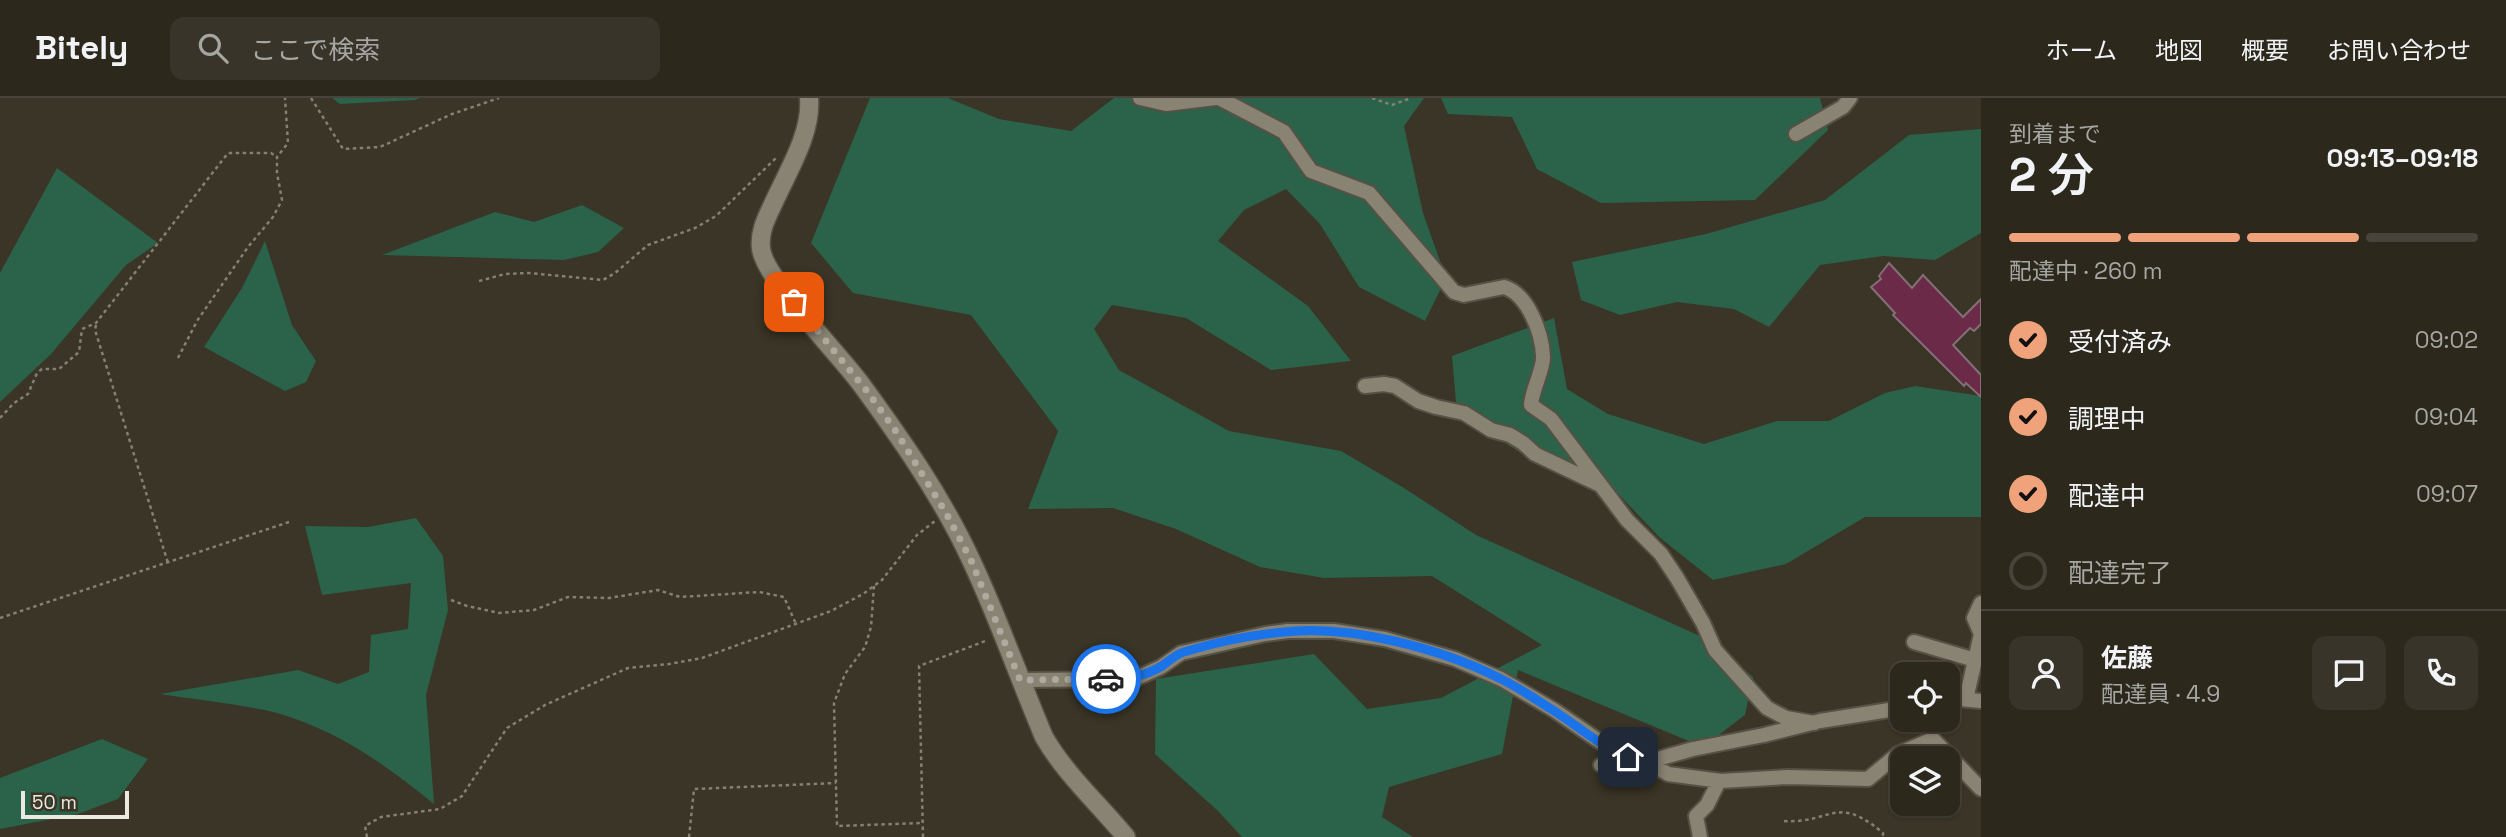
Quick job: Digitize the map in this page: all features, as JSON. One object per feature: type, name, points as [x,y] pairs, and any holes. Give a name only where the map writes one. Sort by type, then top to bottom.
[{"type":"street","points":[[809,98],[810,113],[763,226],[761,249],[769,271],[852,370],[897,433],[971,560],[1044,737],[1077,784],[1126,837]]},
{"type":"street","points":[[1140,98],[1168,101],[1217,98],[1284,132],[1311,171],[1369,194],[1454,292],[1464,295],[1504,287],[1510,289],[1532,312],[1544,358],[1532,391],[1531,405],[1551,419],[1627,520],[1661,554],[1703,623],[1715,650],[1767,708],[1786,718],[1814,723]]},
{"type":"street","points":[[1796,134],[1843,107],[1850,98]]},
{"type":"street","points":[[1365,386],[1395,386],[1418,401],[1464,413],[1491,430],[1510,435],[1535,454],[1602,485]]},
{"type":"street","points":[[1974,700],[1975,660],[1980,634],[1974,618],[1981,603]]},
{"type":"street","points":[[1020,680],[1135,679],[1161,667],[1181,653],[1265,634],[1334,631],[1385,639],[1455,659],[1501,679],[1554,710],[1615,752],[1647,762],[1668,774],[1719,781],[1788,777],[1868,779],[1898,754],[1933,739],[1981,789]]},
{"type":"street","points":[[1914,642],[1975,660]]},
{"type":"street","points":[[1601,765],[1647,762],[1693,749],[1814,723],[1890,710]]},
{"type":"street","points":[[1700,837],[1696,816],[1707,805],[1719,781]]},
{"type":"path","points":[[178,358],[197,321],[248,247],[273,217],[282,200],[277,157],[288,144],[285,98]]},
{"type":"path","points":[[311,98],[342,149],[380,147],[452,114],[499,98]]},
{"type":"path","points":[[1372,98],[1392,105],[1411,98]]},
{"type":"path","points":[[479,281],[505,274],[529,273],[603,280],[648,245],[695,228],[716,216],[786,149]]},
{"type":"path","points":[[0,418],[14,403],[28,394],[37,373],[42,369],[59,369],[79,352],[82,330],[96,323],[228,153],[271,153],[277,157]]},
{"type":"path","points":[[96,323],[95,330],[168,562]]},
{"type":"path","points":[[367,837],[365,826],[381,817],[440,809],[462,796],[507,728],[544,705],[628,668],[702,658],[831,611],[863,594],[882,580],[917,535],[946,513]]},
{"type":"path","points":[[0,618],[292,522]]},
{"type":"path","points":[[874,586],[871,627],[864,647],[845,674],[834,703],[838,826],[923,823]]},
{"type":"path","points":[[451,600],[499,613],[534,610],[568,597],[609,598],[658,590],[680,597],[759,592],[784,597],[796,624]]},
{"type":"path","points":[[923,837],[919,666],[1001,635]]},
{"type":"path","points":[[690,837],[694,789],[836,783]]},
{"type":"path","points":[[1784,821],[1810,821],[1821,815],[1848,812],[1872,824],[1884,837]]},
{"type":"green space","points":[[332,98],[420,98],[340,104]]},
{"type":"green space","points":[[870,98],[948,98],[999,119],[1071,131],[1114,98],[1424,98],[1404,126],[1423,213],[1446,278],[1425,321],[1359,287],[1320,224],[1286,189],[1244,210],[1218,241],[1308,306],[1351,361],[1271,370],[1186,318],[1112,305],[1094,329],[1119,370],[1229,431],[1341,451],[1476,535],[1711,641],[1753,677],[1745,715],[1703,747],[1518,670],[1502,754],[1389,787],[1382,817],[1413,837],[1242,837],[1218,811],[1155,754],[1156,679],[1314,654],[1367,709],[1441,698],[1542,645],[1432,576],[1324,578],[1260,567],[1176,529],[1113,508],[1028,509],[1058,431],[971,315],[853,293],[811,243]]},
{"type":"green space","points":[[1441,98],[1820,98],[1828,130],[1755,200],[1601,203],[1537,169],[1512,117],[1448,114]]},
{"type":"green space","points":[[1981,129],[1981,233],[1935,260],[1883,256],[1820,265],[1769,327],[1734,309],[1677,302],[1620,315],[1581,300],[1572,262],[1706,234],[1825,200],[1909,135]]},
{"type":"green space","points":[[57,168],[158,243],[126,265],[51,354],[0,402],[0,273]]},
{"type":"green space","points":[[582,205],[624,228],[598,252],[564,260],[382,255],[495,212],[534,222]]},
{"type":"green space","points":[[265,241],[292,325],[316,361],[306,382],[285,391],[204,347],[242,288]]},
{"type":"green space","points":[[1554,318],[1567,389],[1608,414],[1704,444],[1777,421],[1829,421],[1885,393],[1915,386],[1981,396],[1981,517],[1865,517],[1786,564],[1713,580],[1659,537],[1608,483],[1525,455],[1457,414],[1452,356]]},
{"type":"green space","points":[[416,518],[443,556],[448,610],[426,695],[434,804],[360,750],[299,720],[249,707],[160,694],[298,670],[338,684],[369,672],[371,635],[408,629],[411,583],[322,595],[305,526],[368,527]]},
{"type":"green space","points":[[102,739],[148,759],[118,799],[78,814],[0,829],[0,778]]},
{"type":"building","points":[[1889,263],[1912,288],[1923,275],[1963,317],[1981,299],[1981,324],[1974,331],[1970,328],[1953,345],[1981,375],[1981,397],[1966,383],[1964,386],[1893,315],[1895,313],[1871,287],[1881,279],[1879,276]]},
{"type":"way so far","points":[[794,302],[852,370],[897,433],[946,513],[971,560],[1020,680],[1106,679]]},
{"type":"route","points":[[1106,679],[1135,679],[1161,667],[1181,653],[1265,634],[1334,631],[1385,639],[1455,659],[1501,679],[1554,710],[1603,745],[1628,757]]}]
